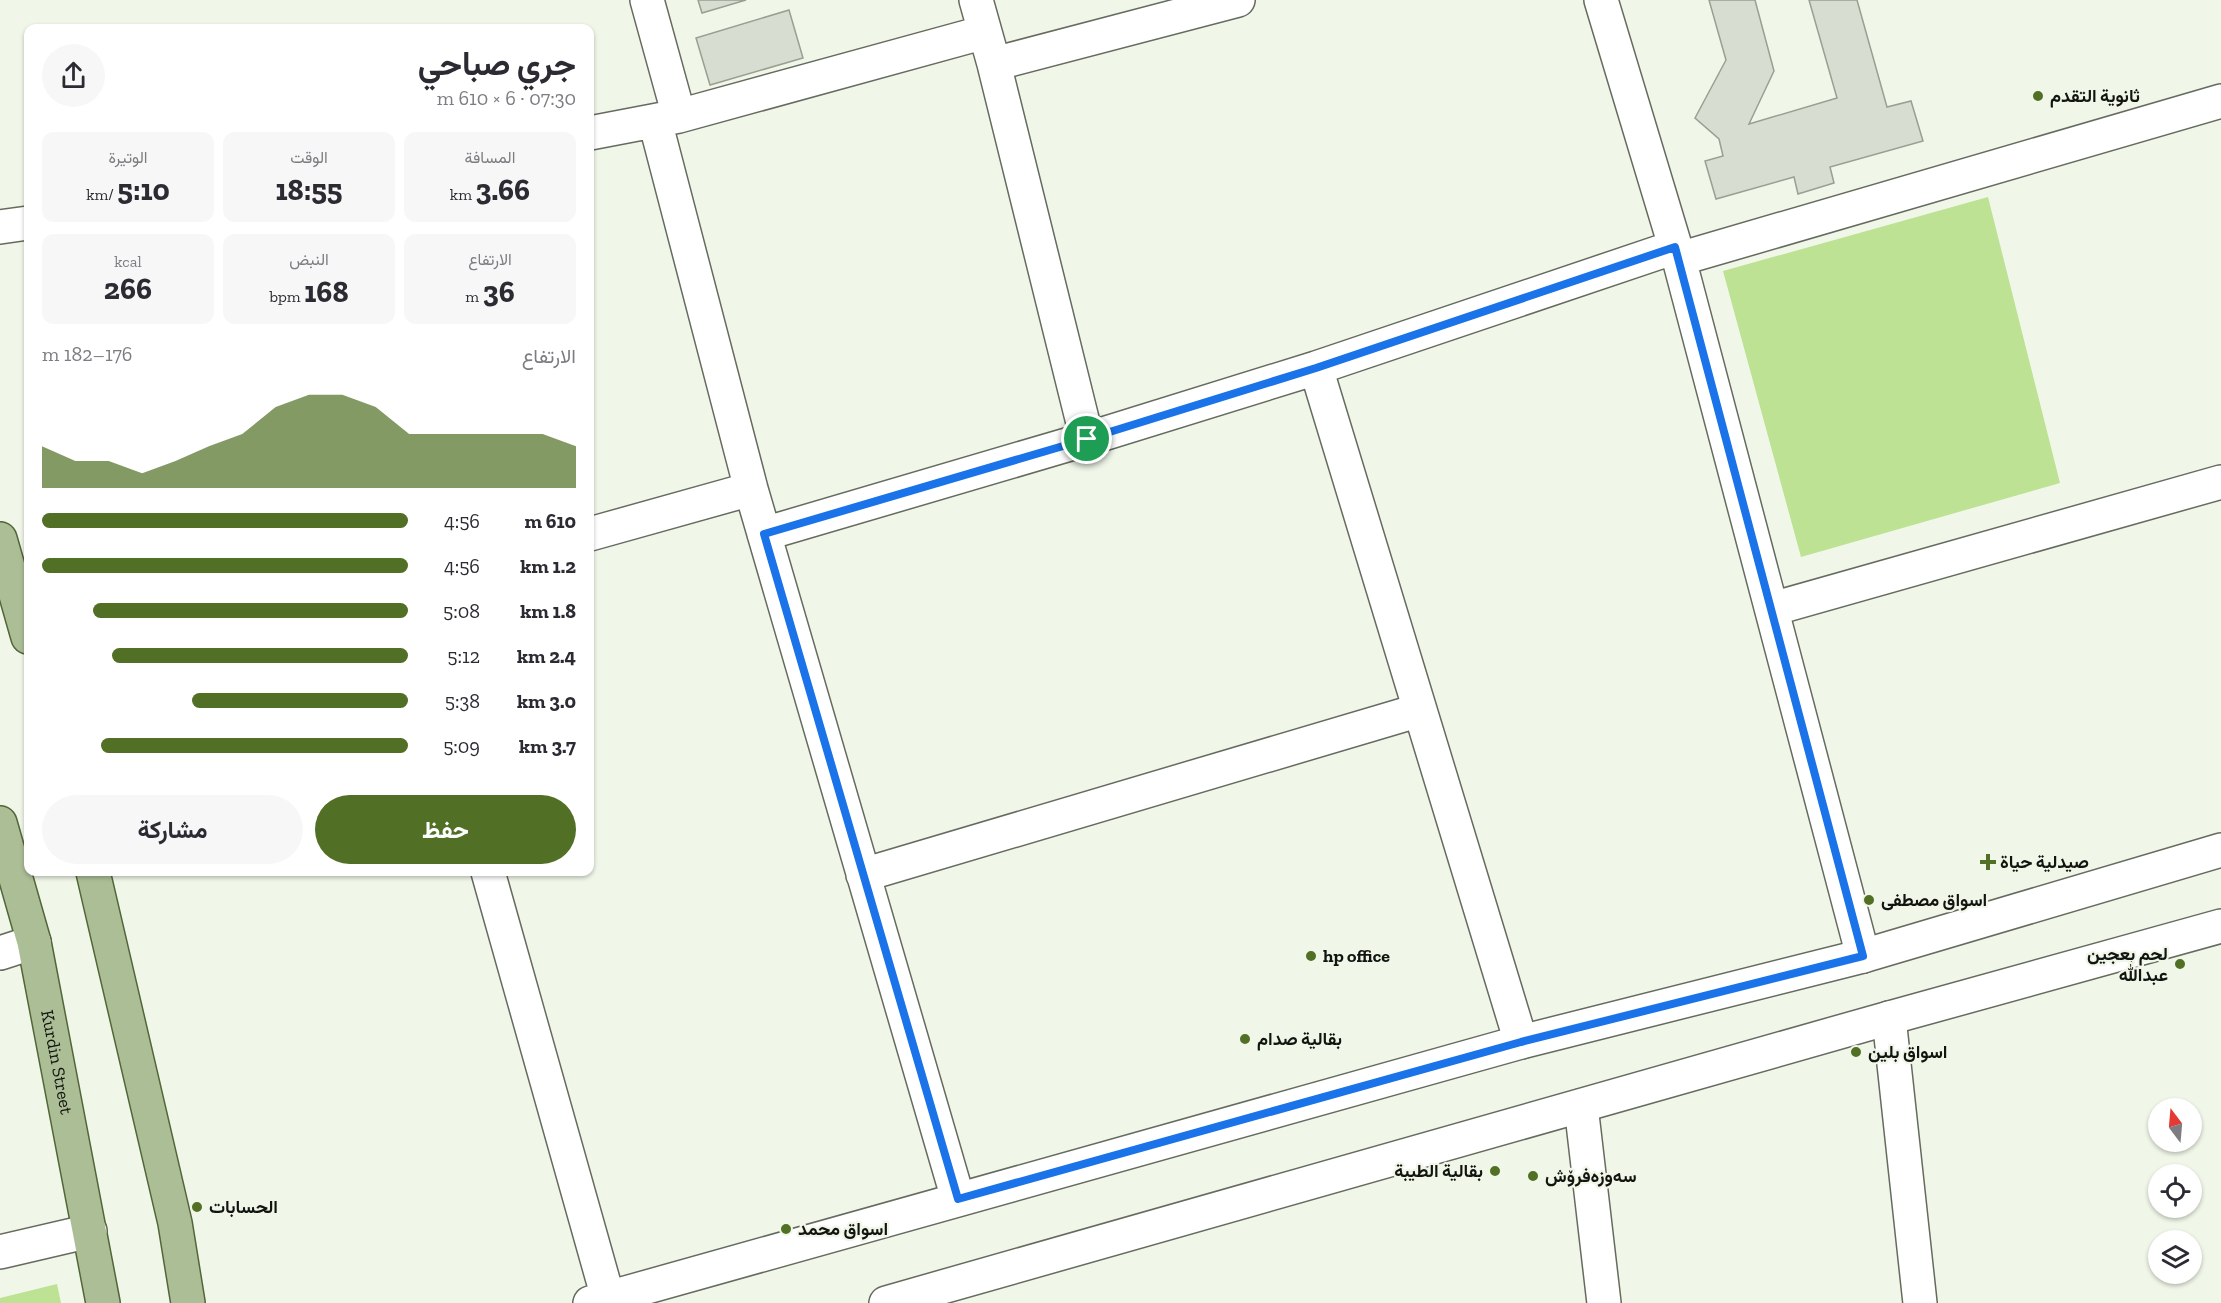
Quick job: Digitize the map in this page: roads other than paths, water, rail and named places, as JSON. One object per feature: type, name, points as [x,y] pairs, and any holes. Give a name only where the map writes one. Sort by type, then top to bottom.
[{"type":"main road","points":[[0,539],[24,623]]},
{"type":"main road","name":"Kurdin Street","points":[[0,823],[34,942],[102,1303]]},
{"type":"main road","points":[[94,876],[175,1223],[188,1303]]},
{"type":"street","points":[[647,0],[668,119],[751,489],[958,1199]]},
{"type":"street","points":[[975,0],[994,64],[1087,439]]},
{"type":"street","points":[[994,64],[1238,0]]},
{"type":"street","points":[[1601,0],[1677,253],[1863,956]]},
{"type":"street","points":[[594,132],[668,119],[985,32]]},
{"type":"street","points":[[764,534],[1087,439],[1677,253],[2221,101]]},
{"type":"street","points":[[0,227],[24,224]]},
{"type":"street","points":[[1316,368],[1521,1042]]},
{"type":"street","points":[[1772,609],[2221,482]]},
{"type":"street","points":[[594,533],[751,489]]},
{"type":"street","points":[[863,875],[1420,710]]},
{"type":"street","points":[[489,876],[599,1300],[1521,1042],[1863,956],[2221,850]]},
{"type":"street","points":[[886,1303],[2221,926]]},
{"type":"street","points":[[0,953],[34,942]]},
{"type":"street","points":[[1889,1018],[1920,1303]]},
{"type":"street","points":[[1581,1106],[1604,1303]]},
{"type":"street","points":[[0,1252],[90,1231]]},
{"type":"place","name":"ثانوية التقدم","points":[[2038,96]]},
{"type":"place","name":"صيدلية حياة","points":[[1988,862]]},
{"type":"place","name":"اسواق مصطفى","points":[[1869,900]]},
{"type":"place","name":"hp office","points":[[1311,956]]},
{"type":"place","name":"لحم بعجين عبدالله","points":[[2180,964]]},
{"type":"place","name":"بقالية صدام","points":[[1245,1039]]},
{"type":"place","name":"اسواق بلين","points":[[1856,1052]]},
{"type":"place","name":"بقالية الطيبة","points":[[1495,1171]]},
{"type":"place","name":"سەوزەفرۆش","points":[[1533,1176]]},
{"type":"place","name":"الحسابات","points":[[197,1207]]},
{"type":"place","name":"اسواق محمد","points":[[786,1229]]}]
